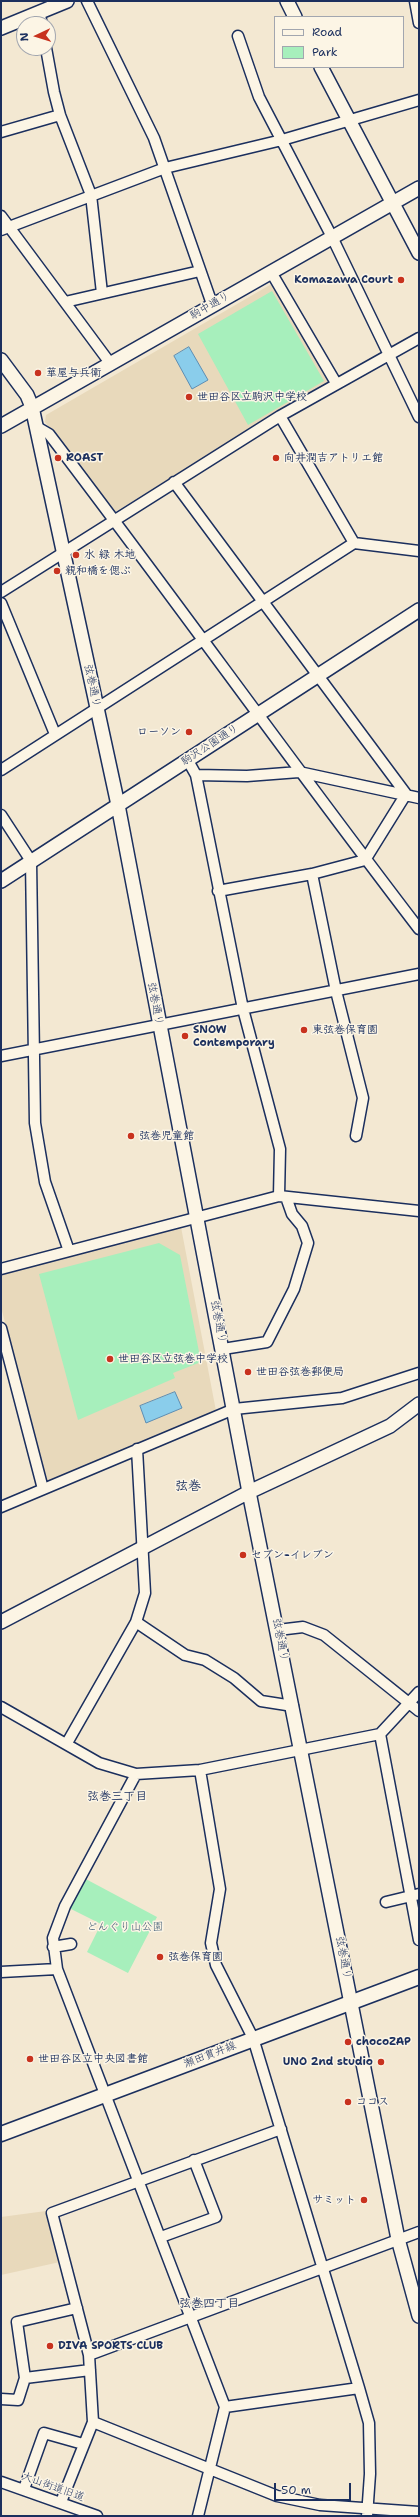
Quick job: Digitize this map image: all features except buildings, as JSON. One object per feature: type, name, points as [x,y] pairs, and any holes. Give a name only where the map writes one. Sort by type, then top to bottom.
[{"type":"main road","name":"瀬田貫井線","points":[[1,2134],[253,2038],[352,2003],[419,1977]]},
{"type":"street","points":[[43,16],[67,1]]},
{"type":"street","points":[[87,1],[142,111],[165,168],[212,304]]},
{"type":"street","points":[[287,1],[294,16]]},
{"type":"street","points":[[415,1],[419,23]]},
{"type":"street","points":[[1,28],[16,24]]},
{"type":"street","points":[[238,36],[258,97],[332,237],[419,417]]},
{"type":"street","points":[[47,56],[60,115],[91,195],[102,293]]},
{"type":"street","points":[[322,68],[419,253]]},
{"type":"street","points":[[5,228],[165,168],[282,140],[419,100]]},
{"type":"street","points":[[1,132],[60,115]]},
{"type":"street","name":"駒中通り","points":[[1,426],[212,304],[419,188]]},
{"type":"street","points":[[1,216],[5,228],[65,302],[110,363]]},
{"type":"street","points":[[65,302],[200,271]]},
{"type":"street","points":[[271,272],[336,383]]},
{"type":"street","points":[[1,592],[280,416],[336,383],[419,338]]},
{"type":"street","name":"弦巻通り","points":[[1,360],[27,395],[32,407],[118,804],[159,1026],[223,1349],[249,1492],[302,1750],[398,2239],[419,2316]]},
{"type":"street","points":[[280,416],[354,543]]},
{"type":"street","points":[[37,427],[49,434],[203,640],[256,715],[419,929]]},
{"type":"street","points":[[174,482],[406,794]]},
{"type":"street","points":[[1,770],[354,543],[419,550]]},
{"type":"street","points":[[1,603],[55,734]]},
{"type":"street","name":"駒沢公園通り","points":[[1,881],[318,674],[419,610]]},
{"type":"street","points":[[187,759],[196,775],[242,1009],[280,1149],[283,1196],[292,1214],[302,1226],[308,1243],[294,1289],[267,1342],[223,1349]]},
{"type":"street","points":[[196,775],[247,776],[299,772],[419,798]]},
{"type":"street","points":[[218,891],[312,874],[365,860],[406,794]]},
{"type":"street","points":[[1,815],[31,861],[32,1050],[35,1123],[45,1182],[69,1251]]},
{"type":"street","points":[[312,874],[336,990],[364,1102],[356,1136]]},
{"type":"street","points":[[1,1056],[419,974]]},
{"type":"street","points":[[1,1269],[283,1196],[419,1211]]},
{"type":"street","points":[[1,1328],[43,1489]]},
{"type":"street","points":[[1,1507],[234,1409],[342,1398],[419,1373]]},
{"type":"street","points":[[1,1622],[144,1549],[249,1492],[390,1426],[419,1404]]},
{"type":"street","points":[[67,1743],[136,1622],[145,1593],[144,1549],[137,1449]]},
{"type":"street","points":[[136,1622],[185,1655],[205,1660],[234,1678],[262,1701],[293,1706]]},
{"type":"street","points":[[278,1630],[303,1627],[324,1634],[419,1712]]},
{"type":"street","points":[[1,1707],[67,1743],[99,1763],[136,1774],[200,1770],[380,1734],[419,1692]]},
{"type":"street","points":[[380,1734],[415,1895],[419,1940]]},
{"type":"street","points":[[200,1770],[220,1889],[211,1943],[216,1965],[253,2038],[360,2388],[369,2423],[370,2474],[368,2512]]},
{"type":"street","points":[[136,1774],[66,1906],[52,1938],[57,1969],[161,2237],[224,2407],[198,2516]]},
{"type":"street","points":[[386,1902],[415,1895]]},
{"type":"street","points":[[53,1947],[71,1944]]},
{"type":"street","points":[[1,1972],[57,1969]]},
{"type":"street","points":[[61,2502],[92,2422],[89,2355],[52,2213],[281,2128]]},
{"type":"street","points":[[161,2237],[216,2217],[194,2160]]},
{"type":"street","points":[[89,2355],[419,2232]]},
{"type":"street","points":[[1,2398],[18,2400],[25,2378],[16,2322],[77,2308]]},
{"type":"street","points":[[25,2378],[90,2370]]},
{"type":"street","points":[[224,2407],[360,2388]]},
{"type":"street","points":[[92,2422],[277,2496],[300,2502],[368,2512],[419,2512]]},
{"type":"street","points":[[24,2489],[44,2433],[83,2444]]},
{"type":"street","name":"大山街道旧道","points":[[1,2482],[97,2516]]},
{"type":"shaded area","name":"世田谷区立駒沢中学校","points":[[275,282],[331,380],[115,512],[45,422],[46,415]]},
{"type":"shaded area","name":"世田谷区立弦巻中学校","points":[[181,1227],[216,1411],[46,1482],[1,1307],[1,1274]]},
{"type":"shaded area","points":[[46,2211],[60,2262],[1,2275],[1,2217]]},
{"type":"green space","points":[[272,291],[324,381],[248,425],[198,334]]},
{"type":"green space","points":[[159,1243],[180,1255],[201,1362],[173,1373],[175,1378],[78,1420],[39,1274]]},
{"type":"green space","name":"どんぐり山公園","points":[[82,1877],[157,1917],[128,1973],[87,1952],[101,1924],[65,1906]]},
{"type":"water","points":[[189,347],[208,380],[192,389],[174,356]]},
{"type":"water","points":[[175,1392],[182,1408],[146,1423],[140,1406]]},
{"type":"place","name":"Komazawa Court","points":[[401,280]]},
{"type":"place","name":"華屋与兵衛","points":[[38,373]]},
{"type":"place","name":"世田谷区立駒沢中学校","points":[[189,397]]},
{"type":"place","name":"ROAST","points":[[58,458]]},
{"type":"place","name":"向井潤吉アトリエ館","points":[[276,458]]},
{"type":"place","name":"水 緑 木地","points":[[76,555]]},
{"type":"place","name":"親和橋を偲ぶ","points":[[57,571]]},
{"type":"place","name":"ローソン","points":[[189,732]]},
{"type":"place","name":"東弦巻保育園","points":[[304,1030]]},
{"type":"place","name":"SNOW Contemporary","points":[[185,1036]]},
{"type":"place","name":"弦巻児童館","points":[[131,1136]]},
{"type":"place","name":"世田谷区立弦巻中学校","points":[[110,1359]]},
{"type":"place","name":"世田谷弦巻郵便局","points":[[248,1372]]},
{"type":"place","name":"セブン-イレブン","points":[[243,1555]]},
{"type":"place","name":"弦巻保育園","points":[[160,1957]]},
{"type":"place","name":"chocoZAP","points":[[348,2042]]},
{"type":"place","name":"世田谷区立中央図書館","points":[[30,2059]]},
{"type":"place","name":"UNO 2nd studio","points":[[381,2062]]},
{"type":"place","name":"ココス","points":[[348,2102]]},
{"type":"place","name":"サミット","points":[[364,2200]]},
{"type":"place","name":"DIVA SPORTS CLUB","points":[[50,2346]]},
{"type":"district","name":"弦巻","points":[[188,1487]]},
{"type":"district","name":"弦巻三丁目","points":[[117,1797]]},
{"type":"district","name":"弦巻四丁目","points":[[209,2304]]}]
